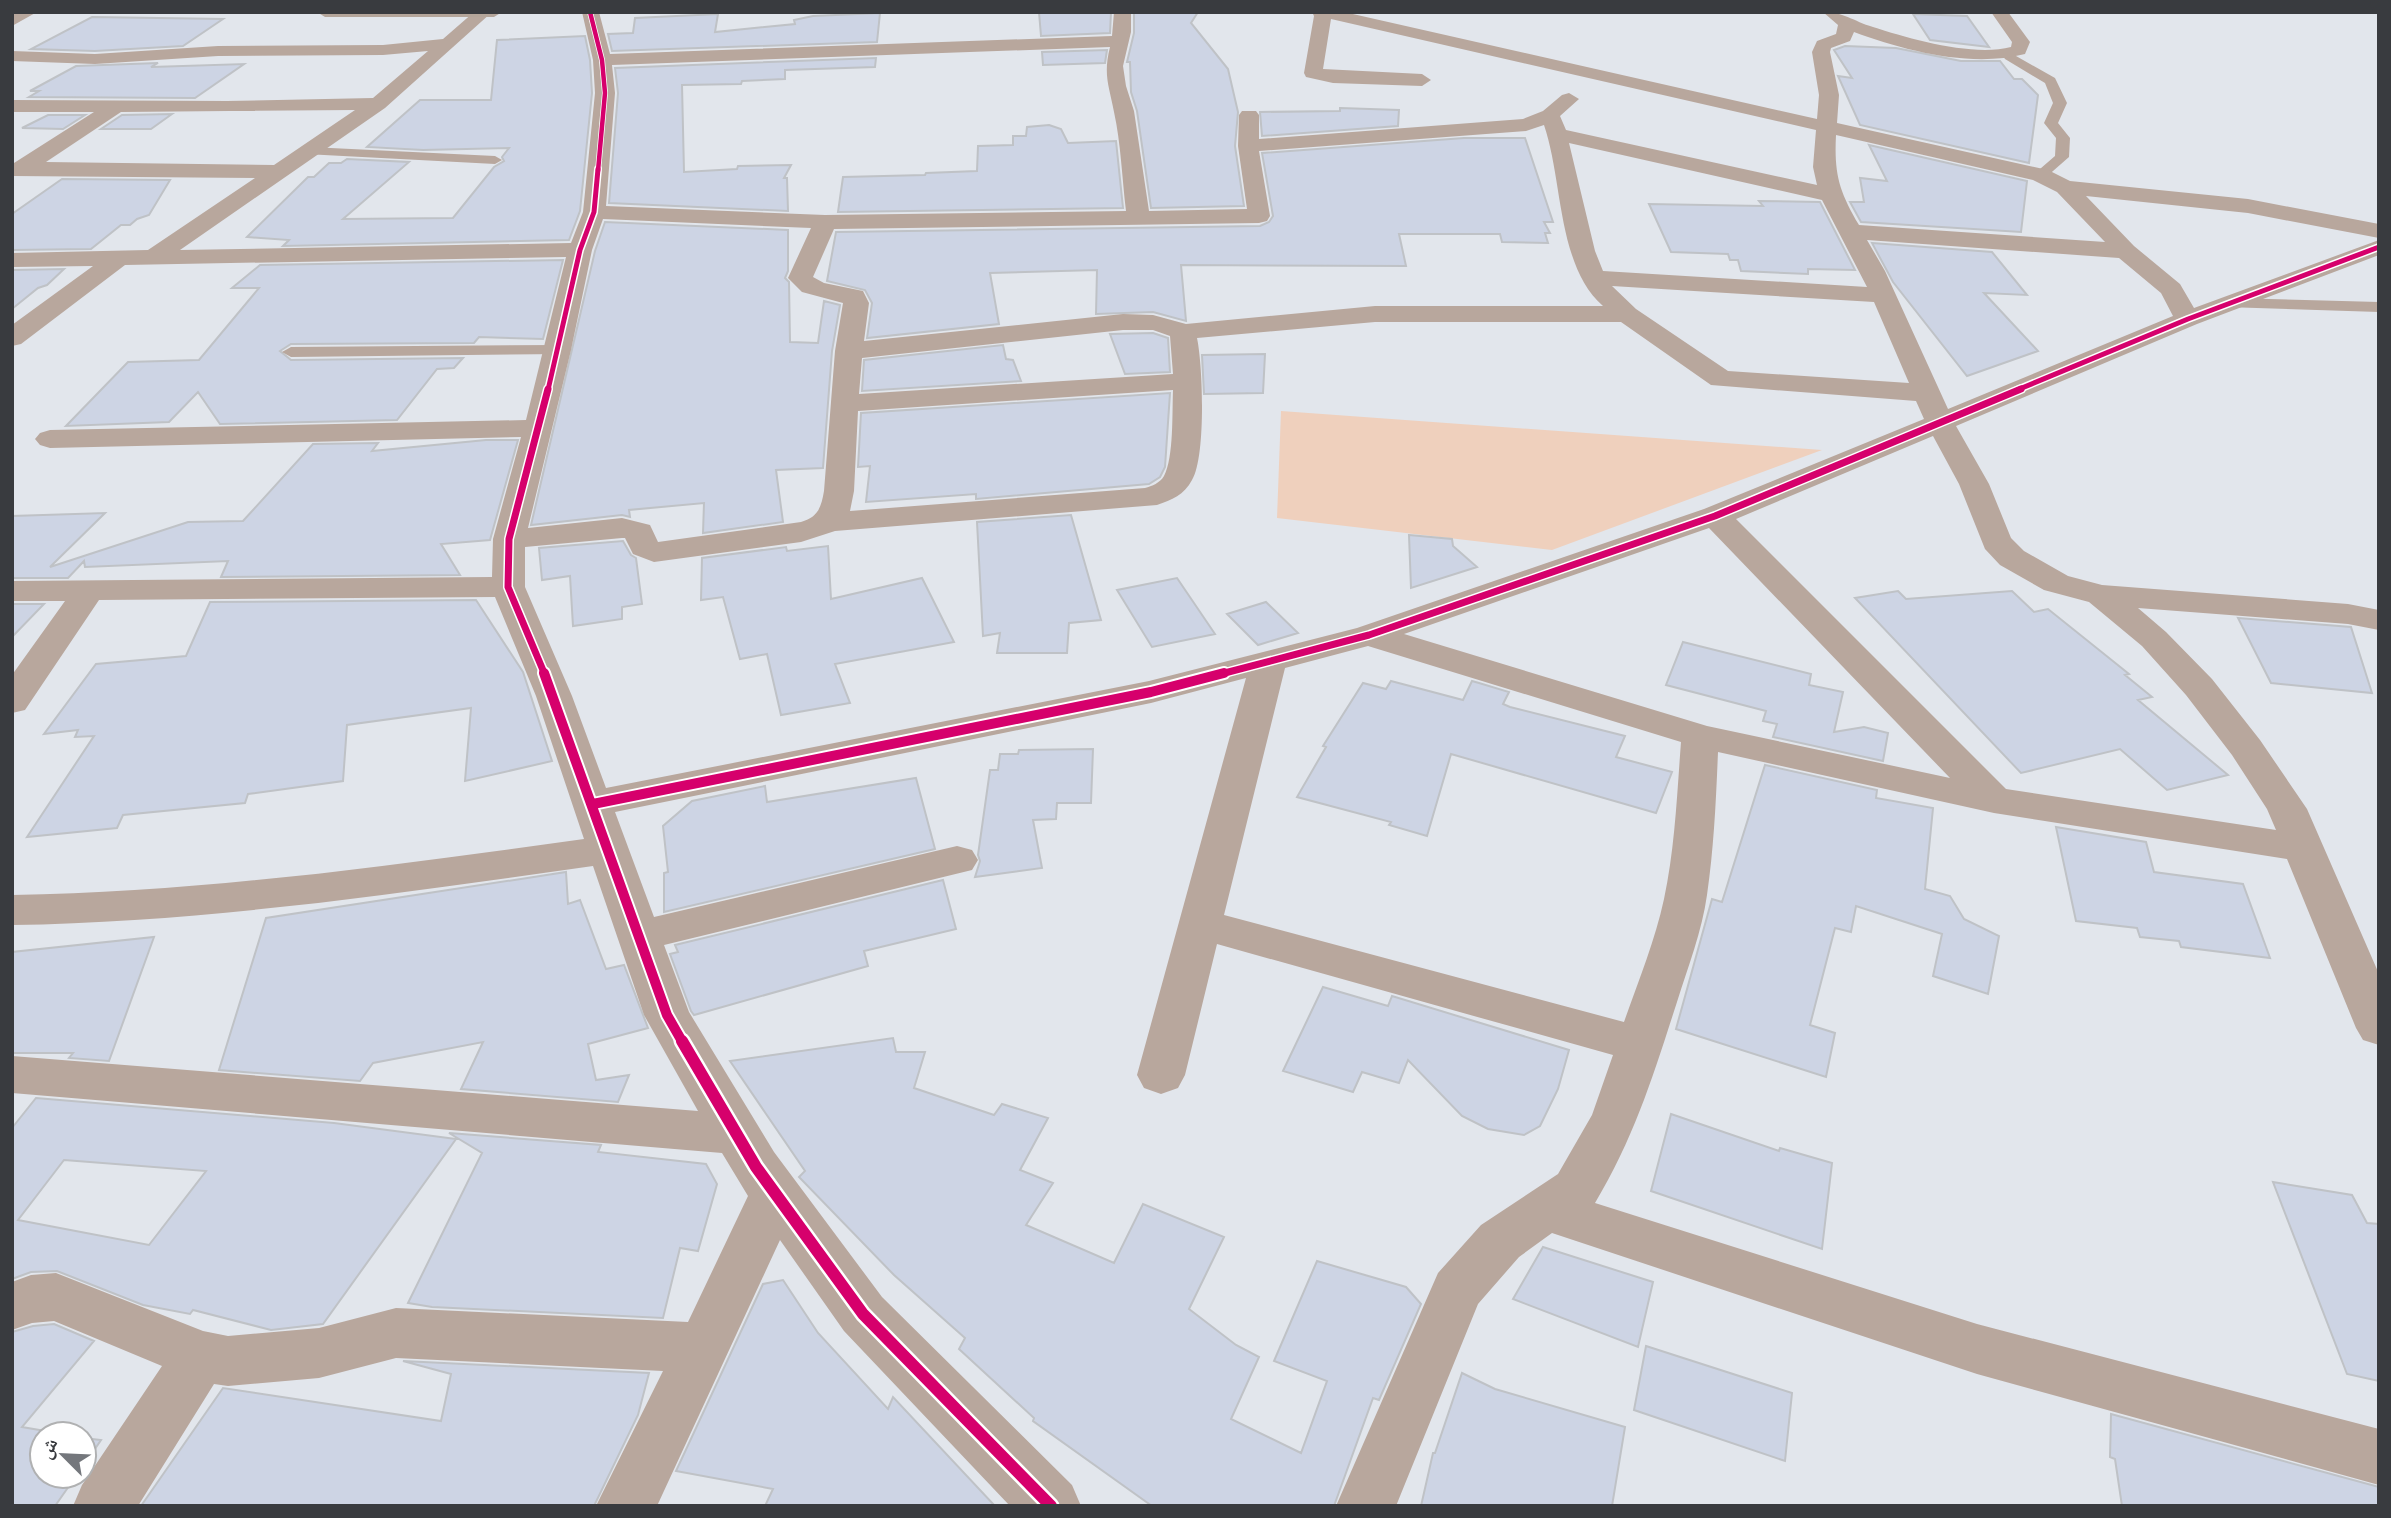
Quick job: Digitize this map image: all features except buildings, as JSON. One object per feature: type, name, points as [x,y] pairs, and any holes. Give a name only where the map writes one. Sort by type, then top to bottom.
[{"type":"main road","points":[[325,12],[494,12]]},
{"type":"street","points":[[12,21],[29,12]]},
{"type":"street","points":[[590,12],[602,60],[605,93],[594,212],[580,250],[558,351],[509,540],[508,587],[554,696],[667,1015],[737,1134],[775,1194],[863,1314],[1050,1505]]},
{"type":"street","points":[[1123,12],[1122,32],[1114,66],[1116,86],[1124,111],[1138,216]]},
{"type":"street","points":[[1839,18],[1913,44],[2009,56],[2019,50],[2021,42],[1999,12]]},
{"type":"street","points":[[154,257],[378,103],[483,13]]},
{"type":"street","points":[[1421,37],[1422,86],[1313,73],[1322,13],[2040,175],[2065,187],[2248,206],[2379,231]]},
{"type":"street","points":[[1839,18],[1844,37],[1823,45],[1821,52],[1829,95],[1824,167],[1830,195],[1852,232],[1883,295],[1940,423],[1974,484],[1996,542],[2012,558],[2056,583],[2101,594],[2348,614],[2379,620]]},
{"type":"street","points":[[602,60],[1118,41]]},
{"type":"street","points":[[12,56],[95,59],[218,51],[383,50],[444,44]]},
{"type":"street","points":[[1505,55],[1540,82],[1558,117],[1583,251],[1604,294],[1627,314],[1721,379],[1927,393]]},
{"type":"street","points":[[1558,117],[1598,75]]},
{"type":"street","points":[[12,106],[378,103]]},
{"type":"street","points":[[16,164],[51,149],[116,107]]},
{"type":"street","points":[[594,212],[825,222],[1259,216],[1248,146],[1249,116]]},
{"type":"street","points":[[1248,146],[1423,127],[1526,125],[1558,117],[1830,195]]},
{"type":"street","points":[[16,164],[280,172]]},
{"type":"street","points":[[2065,187],[2126,250],[2171,289],[2188,319]]},
{"type":"street","points":[[509,540],[622,528],[639,532],[644,547],[654,552],[801,532],[820,528],[831,517],[839,500],[839,452],[848,351],[856,303],[854,296],[814,288],[804,284],[800,278],[825,222]]},
{"type":"street","points":[[1852,232],[2126,250]]},
{"type":"street","points":[[593,804],[1152,692],[1370,635],[1715,516],[2188,319],[2379,247]]},
{"type":"street","points":[[12,260],[580,250]]},
{"type":"street","points":[[12,338],[119,257]]},
{"type":"street","points":[[1594,278],[1883,295]]},
{"type":"street","points":[[848,351],[1123,322],[1150,321],[1168,324],[1182,331],[1375,314],[1627,314]]},
{"type":"street","points":[[825,522],[1146,498],[1166,492],[1180,476],[1187,381],[1186,340],[1182,331]]},
{"type":"street","points":[[845,403],[1187,381]]},
{"type":"street","points":[[50,439],[536,428]]},
{"type":"street","points":[[1715,516],[1994,800]]},
{"type":"street","points":[[12,591],[508,587]]},
{"type":"street","points":[[12,702],[89,591]]},
{"type":"street","points":[[2101,594],[2154,639],[2199,687],[2247,748],[2287,809],[2379,1028]]},
{"type":"street","points":[[1370,635],[1700,736],[1994,800],[2304,848]]},
{"type":"street","points":[[1161,1075],[1269,661]]},
{"type":"street","points":[[1366,1506],[1457,1290],[1500,1241],[1576,1189],[1596,1157],[1616,1115],[1678,931],[1686,897],[1696,812],[1700,736]]},
{"type":"street","points":[[12,910],[64,911],[209,900],[365,883],[606,849]]},
{"type":"street","points":[[637,936],[957,860]]},
{"type":"street","points":[[1200,924],[1638,1044]]},
{"type":"street","points":[[12,1074],[737,1134]]},
{"type":"street","points":[[625,1506],[704,1348],[775,1194]]},
{"type":"street","points":[[1548,1210],[1977,1349],[2379,1457]]},
{"type":"street","points":[[12,1306],[31,1299],[56,1297],[201,1356],[228,1361],[277,1358],[361,1344],[396,1333],[444,1333],[704,1348]]},
{"type":"street","points":[[103,1506],[154,1423],[201,1356]]},
{"type":"lane","points":[[2009,56],[2050,81],[2060,103],[2051,123],[2063,138],[2062,157],[2040,175]]},
{"type":"lane","points":[[310,151],[495,160]]},
{"type":"lane","points":[[2231,303],[2379,307]]},
{"type":"lane","points":[[291,352],[558,351]]},
{"type":"shaded area","points":[[1281,411],[1822,450],[1552,550],[1277,518]]},
{"type":"cycle path","points":[[590,12],[602,60],[605,93],[594,212],[580,250],[558,350],[509,539],[508,587],[554,696],[667,1015],[756,1167],[863,1314],[1051,1506]]},
{"type":"cycle path","points":[[593,804],[1151,692],[1369,635],[1715,516],[2188,319],[2379,247]]}]
